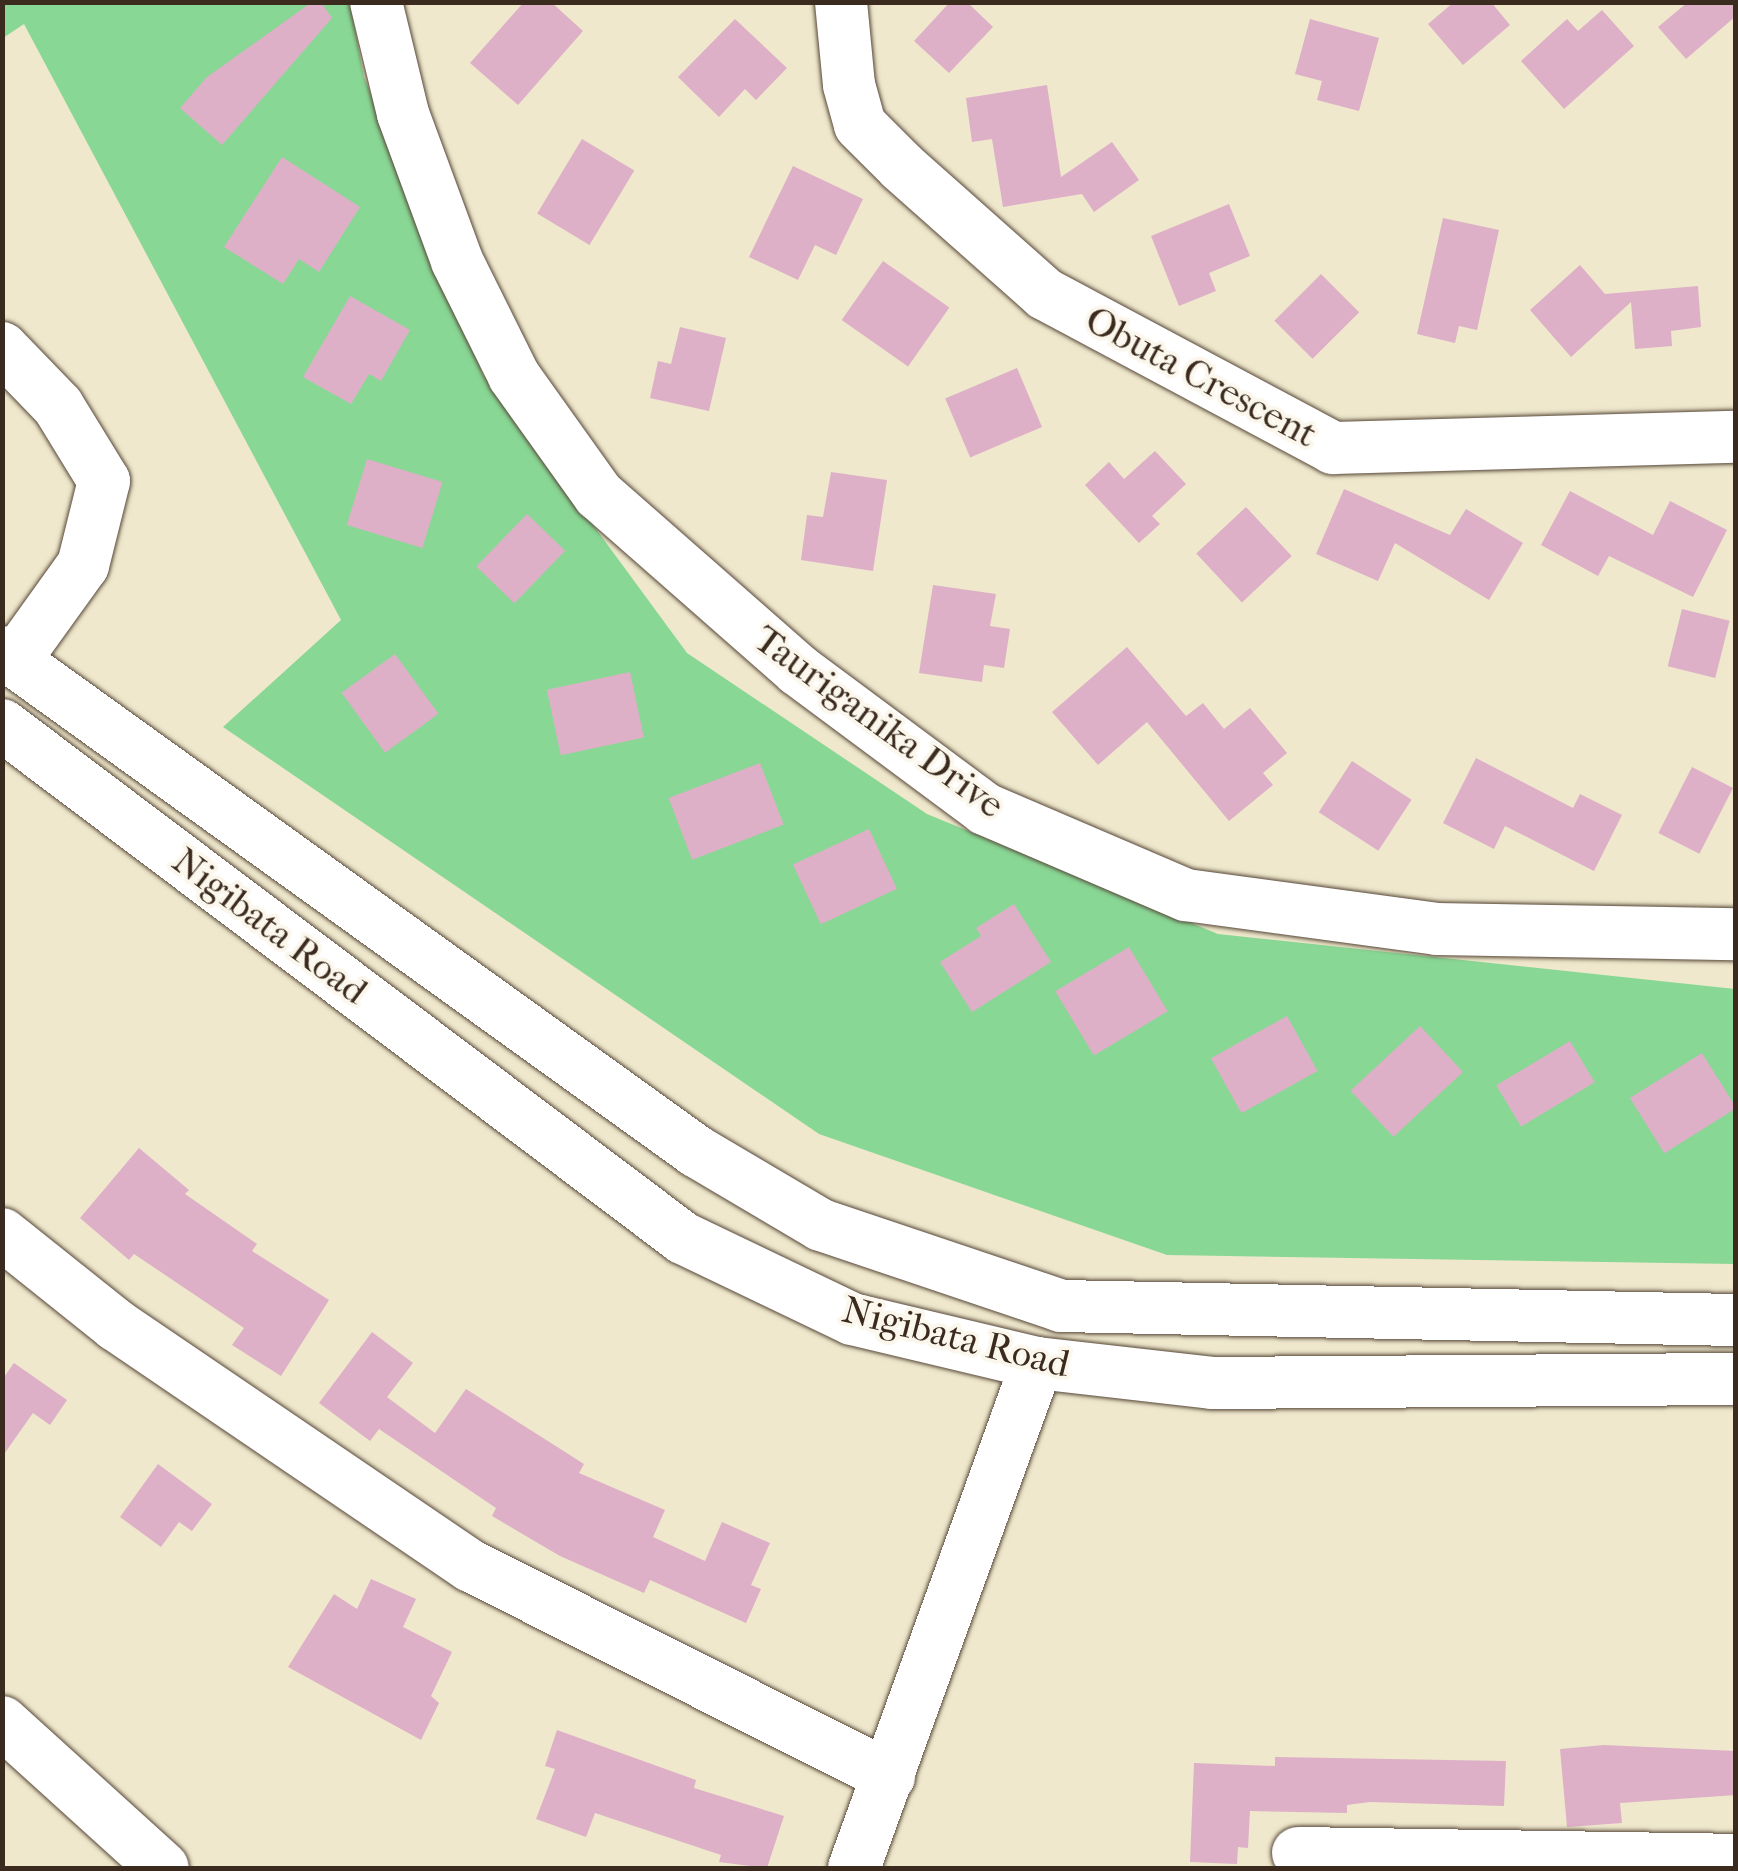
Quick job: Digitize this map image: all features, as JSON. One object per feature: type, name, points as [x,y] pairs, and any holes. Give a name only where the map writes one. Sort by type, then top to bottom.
[{"type":"street","name":"Tauriganika Drive","points":[[376,2],[403,114],[456,261],[514,376],[599,494],[798,670],[985,809],[1186,895],[1436,929],[1736,934]]},
{"type":"street","name":"Obuta Crescent","points":[[841,2],[849,85],[860,126],[902,167],[1045,294],[1334,448],[1736,437]]},
{"type":"street","points":[[2,348],[58,406],[104,481],[83,565],[8,656]]},
{"type":"street","name":"Nigibata Road","points":[[8,656],[696,1150],[821,1225],[1062,1306],[1736,1320]]},
{"type":"street","name":"Nigibata Road","points":[[2,724],[683,1238],[852,1319],[1037,1364],[1212,1383],[1736,1379]]},
{"type":"street","points":[[2,1234],[116,1326],[470,1566],[889,1776]]},
{"type":"street","points":[[854,1868],[1037,1364]]},
{"type":"street","points":[[2,1722],[163,1868]]},
{"type":"street","points":[[1298,1854],[1736,1860]]},
{"type":"green space","points":[[3,3],[350,3],[364,77],[483,375],[687,653],[927,814],[1218,934],[1735,989],[1735,1264],[1167,1255],[819,1134],[223,727],[341,620],[24,24],[3,38]]},
{"type":"building","points":[[312,2],[321,2],[332,18],[222,145],[180,108],[207,77]]},
{"type":"building","points":[[524,2],[551,2],[583,31],[518,105],[470,63]]},
{"type":"building","points":[[950,2],[967,2],[993,27],[949,73],[914,41]]},
{"type":"building","points":[[1454,2],[1491,2],[1510,25],[1463,65],[1428,24]]},
{"type":"building","points":[[1688,2],[1736,2],[1736,16],[1686,59],[1658,27]]},
{"type":"building","points":[[1602,10],[1634,46],[1564,109],[1521,61],[1567,19],[1578,31]]},
{"type":"building","points":[[735,19],[787,68],[756,100],[745,89],[719,117],[678,77]]},
{"type":"building","points":[[1310,19],[1379,38],[1359,111],[1317,100],[1322,81],[1295,74]]},
{"type":"building","points":[[1047,85],[1061,177],[1112,142],[1139,180],[1094,212],[1082,194],[1003,207],[992,139],[972,142],[966,98]]},
{"type":"building","points":[[582,139],[634,170],[589,245],[537,214]]},
{"type":"building","points":[[282,157],[360,207],[319,272],[299,259],[283,284],[224,247]]},
{"type":"building","points":[[793,166],[863,199],[836,255],[815,245],[798,280],[749,257]]},
{"type":"building","points":[[1229,204],[1250,256],[1209,273],[1216,291],[1179,306],[1151,236]]},
{"type":"building","points":[[1443,218],[1499,230],[1477,330],[1459,326],[1455,343],[1417,334]]},
{"type":"building","points":[[883,261],[949,307],[908,366],[842,320]]},
{"type":"building","points":[[1580,265],[1605,294],[1698,286],[1701,327],[1671,331],[1672,346],[1635,349],[1631,302],[1571,357],[1530,310]]},
{"type":"building","points":[[1321,274],[1359,312],[1313,359],[1274,321]]},
{"type":"building","points":[[350,296],[410,330],[381,381],[369,374],[351,404],[303,377]]},
{"type":"building","points":[[680,327],[726,338],[709,411],[650,398],[658,361],[671,364]]},
{"type":"building","points":[[1017,368],[1042,427],[970,457],[945,398]]},
{"type":"building","points":[[1155,451],[1186,484],[1152,516],[1160,524],[1139,543],[1085,485],[1109,462],[1124,479]]},
{"type":"building","points":[[367,459],[443,482],[422,548],[347,525]]},
{"type":"building","points":[[831,472],[887,480],[873,571],[801,560],[807,515],[823,517]]},
{"type":"building","points":[[1344,489],[1450,535],[1466,509],[1523,543],[1489,600],[1395,543],[1378,581],[1316,554]]},
{"type":"building","points":[[1570,491],[1653,535],[1670,501],[1727,530],[1693,597],[1609,556],[1598,576],[1541,545]]},
{"type":"building","points":[[1246,507],[1292,556],[1242,602],[1196,553]]},
{"type":"building","points":[[527,514],[565,551],[514,603],[476,567]]},
{"type":"building","points":[[933,585],[996,594],[990,626],[1010,629],[1004,668],[984,665],[982,682],[919,673]]},
{"type":"building","points":[[1682,609],[1730,621],[1715,678],[1668,666]]},
{"type":"building","points":[[1127,647],[1186,716],[1203,703],[1224,729],[1250,708],[1287,753],[1263,773],[1273,785],[1229,821],[1147,722],[1098,765],[1052,712]]},
{"type":"building","points":[[395,654],[438,714],[385,753],[342,693]]},
{"type":"building","points":[[630,672],[644,738],[561,755],[547,690]]},
{"type":"building","points":[[1476,758],[1573,808],[1580,794],[1622,815],[1594,871],[1505,826],[1494,849],[1443,823]]},
{"type":"building","points":[[1352,761],[1412,800],[1378,851],[1319,812]]},
{"type":"building","points":[[760,763],[784,825],[692,860],[669,798]]},
{"type":"building","points":[[1692,767],[1733,788],[1699,854],[1658,833]]},
{"type":"building","points":[[869,829],[897,889],[821,924],[793,864]]},
{"type":"building","points":[[1014,904],[1051,962],[972,1012],[940,962],[981,936],[976,928]]},
{"type":"building","points":[[1129,947],[1168,1011],[1094,1056],[1055,991]]},
{"type":"building","points":[[1287,1016],[1318,1071],[1241,1113],[1211,1058]]},
{"type":"building","points":[[1420,1026],[1463,1072],[1393,1137],[1351,1091]]},
{"type":"building","points":[[1570,1041],[1595,1082],[1521,1126],[1496,1085]]},
{"type":"building","points":[[1702,1053],[1736,1108],[1664,1153],[1630,1098]]},
{"type":"building","points":[[139,1148],[189,1190],[185,1194],[257,1244],[252,1251],[329,1300],[281,1376],[232,1345],[244,1328],[134,1254],[129,1260],[80,1218]]},
{"type":"building","points":[[372,1332],[413,1363],[387,1397],[435,1433],[466,1389],[584,1464],[579,1473],[665,1510],[653,1537],[705,1561],[722,1522],[770,1543],[751,1585],[761,1589],[746,1623],[650,1580],[644,1593],[560,1556],[492,1516],[496,1508],[379,1429],[370,1441],[319,1403]]},
{"type":"building","points":[[14,1363],[67,1400],[50,1425],[33,1413],[2,1457],[2,1380]]},
{"type":"building","points":[[158,1464],[212,1504],[192,1531],[179,1522],[161,1547],[120,1517]]},
{"type":"building","points":[[371,1579],[416,1599],[403,1627],[452,1652],[431,1696],[439,1703],[421,1740],[288,1667],[334,1594],[357,1609]]},
{"type":"building","points":[[557,1730],[696,1780],[694,1788],[784,1816],[767,1868],[719,1862],[721,1855],[595,1813],[586,1837],[536,1819],[555,1769],[545,1766]]},
{"type":"building","points":[[1604,1745],[1736,1751],[1736,1795],[1620,1803],[1622,1823],[1567,1827],[1560,1749]]},
{"type":"building","points":[[1275,1757],[1506,1761],[1504,1806],[1370,1802],[1347,1805],[1347,1813],[1250,1811],[1248,1848],[1238,1847],[1237,1864],[1190,1862],[1194,1763],[1275,1766]]}]
